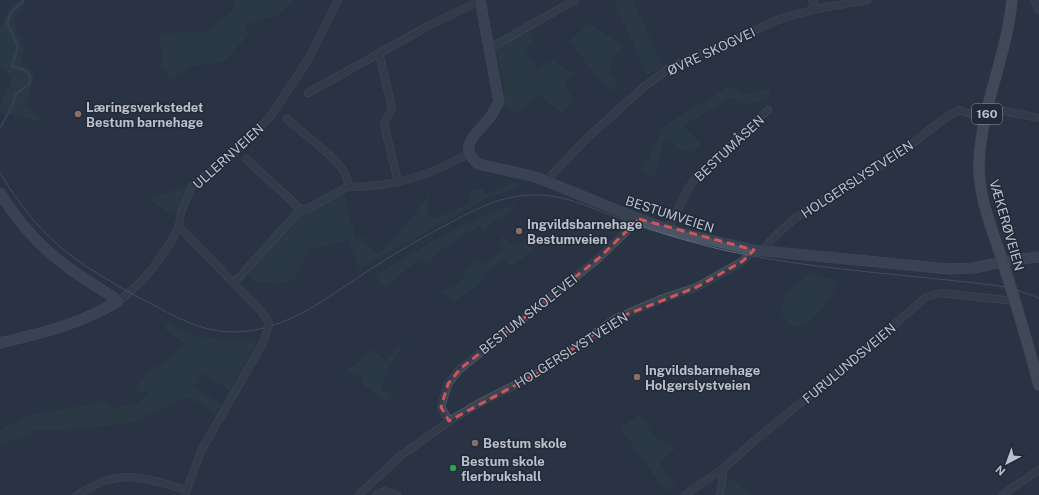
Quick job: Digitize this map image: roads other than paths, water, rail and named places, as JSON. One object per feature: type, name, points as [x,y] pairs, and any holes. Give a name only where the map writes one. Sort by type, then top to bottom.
[{"type":"main road","name":"VÆKERØVEIEN","points":[[1012,0],[1006,39],[980,146],[979,179],[986,210],[1015,301],[1039,385]]},
{"type":"street","name":"ULLERNVEIEN","points":[[118,301],[145,278],[158,262],[179,227],[181,212],[192,186],[238,150],[271,116],[309,58],[338,0]]},
{"type":"street","points":[[234,283],[300,210],[308,208],[349,186],[357,188],[398,182],[426,175],[469,154],[469,145],[473,137],[491,116],[499,102],[480,0],[428,26],[308,93]]},
{"type":"street","points":[[490,48],[575,0]]},
{"type":"street","points":[[812,0],[816,10]]},
{"type":"street","name":"ØVRE SKOGVEI","points":[[546,181],[588,137],[645,86],[671,67],[780,19],[867,0]]},
{"type":"street","points":[[1034,0],[1039,10]]},
{"type":"street","points":[[379,53],[392,108],[384,124],[398,182]]},
{"type":"street","points":[[989,108],[1039,117]]},
{"type":"street","name":"BESTUMÅSEN","points":[[668,229],[688,189],[697,176],[768,110]]},
{"type":"street","name":"HOLGERSLYSTVEIEN","points":[[359,495],[400,457],[449,421],[481,402],[540,372],[615,319],[661,299],[697,287],[743,261],[807,209],[885,163],[959,110],[977,116]]},
{"type":"street","points":[[287,119],[331,156],[344,170],[349,186]]},
{"type":"street","name":"BESTUMVEIEN","points":[[469,154],[475,162],[482,166],[526,174],[668,229],[758,250],[949,269],[974,268],[1039,257]]},
{"type":"street","name":"ULLERNVEIEN","points":[[246,159],[292,200],[300,210]]},
{"type":"street","points":[[0,193],[25,228],[47,251],[70,269],[118,301],[100,312],[82,320],[45,332],[0,343]]},
{"type":"street","name":"BESTUM SKOLEVEI","points":[[449,421],[441,407],[448,384],[460,369],[598,258],[639,219]]},
{"type":"street","points":[[77,495],[106,480],[116,478],[144,479],[186,492],[201,451],[264,340],[269,323],[262,312],[179,227]]},
{"type":"street","name":"FURULUNDSVEIEN","points":[[685,495],[724,468],[926,297],[941,293],[1015,301]]},
{"type":"street","points":[[720,495],[724,468]]},
{"type":"street","points":[[1002,495],[1039,470]]},
{"type":"street","points":[[376,495],[384,491],[397,495]]},
{"type":"waterway","points":[[0,128],[12,106],[16,94],[30,83],[30,75],[25,70],[12,66],[18,46],[7,23],[11,12],[24,0]]},
{"type":"tram line","points":[[0,173],[29,215],[59,246],[76,259],[115,284],[167,312],[187,322],[219,331],[241,332],[262,329],[282,322],[320,303],[400,251],[467,214],[488,204],[510,198],[534,195],[546,195],[569,200],[671,236],[719,249],[824,267],[1000,286],[1039,298]]},
{"type":"place","name":"Læringsverkstedet Bestum barnehage","points":[[78,114]]},
{"type":"place","name":"Ingvildsbarnehage Bestumveien","points":[[519,231]]},
{"type":"place","name":"Ingvildsbarnehage Holgerslystveien","points":[[637,377]]},
{"type":"place","name":"Bestum skole","points":[[475,443]]},
{"type":"place","name":"Bestum skole flerbrukshall","points":[[453,468]]}]
